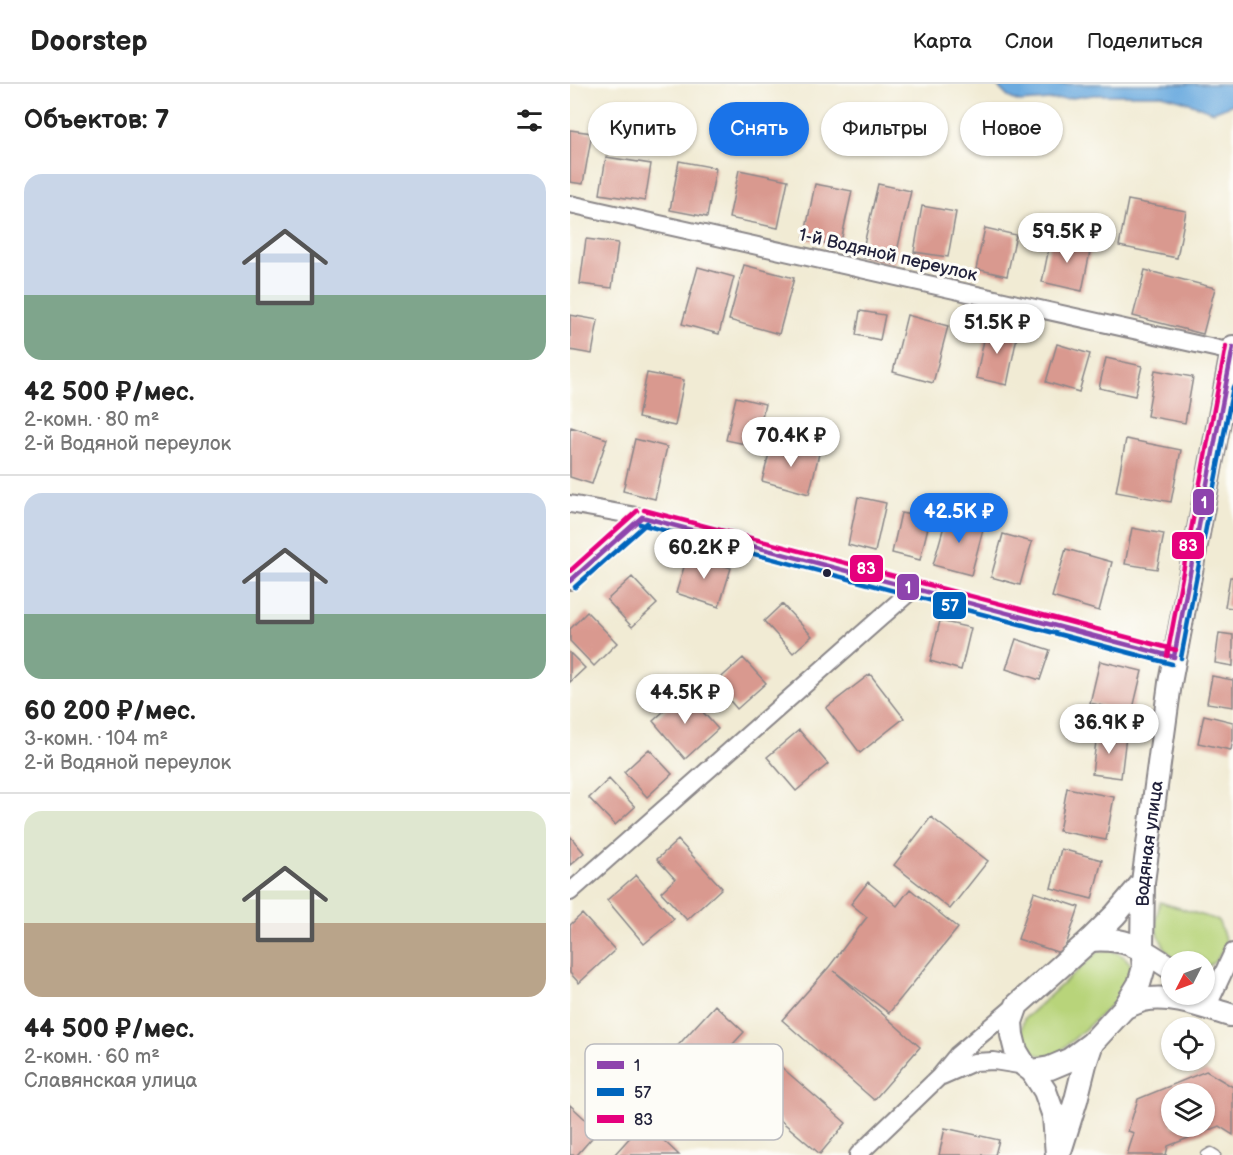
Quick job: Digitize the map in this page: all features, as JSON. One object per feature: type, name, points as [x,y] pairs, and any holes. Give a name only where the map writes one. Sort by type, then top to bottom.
[{"type":"street","name":"1-й Водяной переулок","points":[[570,204],[1232,350]]},
{"type":"street","name":"Водяная улица","points":[[1092,1043],[1125,1007],[1139,984],[1144,967],[1143,882],[1174,657],[1232,350]]},
{"type":"street","points":[[570,504],[642,517],[1174,657]]},
{"type":"street","points":[[570,581],[642,517]]},
{"type":"street","points":[[570,892],[913,589]]},
{"type":"street","points":[[858,1155],[939,1077],[957,1055],[1090,940],[1143,882]]},
{"type":"street","points":[[1090,940],[1107,939],[1126,942],[1161,962]]},
{"type":"street","points":[[1215,982],[1233,952]]},
{"type":"street","points":[[1125,1007],[1143,1000],[1163,999],[1183,1001],[1232,1016]]},
{"type":"street","points":[[1215,1000],[1232,1016]]},
{"type":"street","points":[[1017,1005],[1011,1022],[1016,1051],[1045,1091],[1054,1116],[1058,1155]]},
{"type":"street","points":[[939,1077],[974,1062],[994,1061],[1029,1069],[1050,1068],[1069,1060],[1092,1043]]},
{"type":"street","points":[[1058,1155],[1092,1043]]},
{"type":"lane","points":[[1206,1155],[1211,1152],[1216,1155]]},
{"type":"green space","points":[[1160,902],[1218,920],[1226,941],[1215,961],[1215,951],[1168,951],[1158,933],[1156,920]]},
{"type":"green space","points":[[1107,950],[1120,954],[1129,962],[1133,972],[1130,989],[1056,1055],[1039,1055],[1033,1052],[1024,1042],[1022,1035],[1024,1019],[1098,952]]},
{"type":"water","points":[[995,84],[1233,84],[1233,104],[1213,112],[1162,95],[1093,95],[1019,102],[1008,97]]},
{"type":"building","points":[[570,130],[588,132],[588,156],[583,184],[570,182]]},
{"type":"building","points":[[606,157],[651,164],[645,201],[600,194]]},
{"type":"building","points":[[679,161],[716,168],[707,217],[670,210]]},
{"type":"building","points":[[739,170],[788,180],[778,228],[729,218]]},
{"type":"building","points":[[815,184],[852,191],[840,246],[804,239]]},
{"type":"building","points":[[878,184],[911,191],[894,264],[861,257]]},
{"type":"building","points":[[1128,200],[1186,211],[1177,258],[1119,246]]},
{"type":"building","points":[[922,206],[956,212],[948,257],[914,252]]},
{"type":"building","points":[[985,228],[1016,235],[1007,276],[976,269]]},
{"type":"building","points":[[1051,238],[1091,247],[1082,291],[1042,282]]},
{"type":"building","points":[[586,239],[618,243],[612,288],[580,284]]},
{"type":"building","points":[[744,265],[794,278],[779,334],[729,320]]},
{"type":"building","points":[[698,267],[734,277],[719,334],[682,324]]},
{"type":"building","points":[[1145,270],[1215,288],[1203,334],[1133,316]]},
{"type":"building","points":[[860,311],[885,315],[880,340],[856,335]]},
{"type":"building","points":[[570,315],[598,320],[592,354],[570,350]]},
{"type":"building","points":[[907,315],[948,326],[933,383],[893,372]]},
{"type":"building","points":[[987,326],[1018,332],[1007,385],[976,378]]},
{"type":"building","points":[[1057,344],[1090,354],[1079,392],[1046,382]]},
{"type":"building","points":[[1106,358],[1142,366],[1135,396],[1099,388]]},
{"type":"building","points":[[1155,370],[1193,377],[1185,423],[1147,416]]},
{"type":"building","points":[[647,373],[684,380],[675,426],[638,418]]},
{"type":"building","points":[[736,397],[765,404],[755,446],[726,440]]},
{"type":"building","points":[[571,427],[607,439],[592,484],[570,477]]},
{"type":"building","points":[[635,439],[667,447],[655,499],[623,491]]},
{"type":"building","points":[[1126,439],[1181,450],[1171,502],[1116,492]]},
{"type":"building","points":[[772,442],[819,454],[809,494],[762,481]]},
{"type":"building","points":[[858,497],[886,503],[875,552],[848,545]]},
{"type":"building","points":[[948,512],[985,522],[971,575],[933,565]]},
{"type":"building","points":[[901,513],[930,519],[920,560],[892,553]]},
{"type":"building","points":[[1132,528],[1164,534],[1157,569],[1125,564]]},
{"type":"building","points":[[1003,534],[1032,542],[1020,585],[991,577]]},
{"type":"building","points":[[1066,549],[1112,562],[1099,611],[1052,597]]},
{"type":"building","points":[[688,554],[731,568],[719,607],[676,593]]},
{"type":"building","points":[[632,577],[657,604],[632,627],[607,600]]},
{"type":"building","points":[[1230,577],[1233,577],[1233,608],[1225,607]]},
{"type":"building","points":[[782,604],[812,636],[793,653],[764,621]]},
{"type":"building","points":[[587,612],[617,643],[594,666],[570,641],[570,629]]},
{"type":"building","points":[[940,621],[971,628],[961,670],[930,661]]},
{"type":"building","points":[[1219,633],[1233,635],[1233,666],[1215,663]]},
{"type":"building","points":[[1016,639],[1050,650],[1040,680],[1006,669]]},
{"type":"building","points":[[570,653],[585,668],[570,682]]},
{"type":"building","points":[[743,658],[766,683],[737,709],[715,683]]},
{"type":"building","points":[[1100,661],[1142,671],[1132,713],[1090,703]]},
{"type":"building","points":[[870,674],[904,718],[860,753],[826,708]]},
{"type":"building","points":[[1212,676],[1233,680],[1233,707],[1207,703]]},
{"type":"building","points":[[685,692],[718,729],[685,759],[653,721]]},
{"type":"building","points":[[1204,715],[1233,722],[1231,750],[1198,743]]},
{"type":"building","points":[[799,730],[828,764],[796,791],[767,757]]},
{"type":"building","points":[[1097,733],[1126,736],[1121,778],[1092,774]]},
{"type":"building","points":[[649,749],[672,774],[647,797],[624,772]]},
{"type":"building","points":[[609,779],[635,807],[615,825],[589,798]]},
{"type":"building","points":[[1067,788],[1114,797],[1106,840],[1059,831]]},
{"type":"building","points":[[931,817],[988,861],[950,909],[894,865]]},
{"type":"building","points":[[570,836],[584,853],[570,865]]},
{"type":"building","points":[[678,840],[722,888],[687,920],[661,892],[675,879],[657,859]]},
{"type":"building","points":[[1061,849],[1102,860],[1092,899],[1051,888]]},
{"type":"building","points":[[636,875],[674,919],[644,944],[607,900]]},
{"type":"building","points":[[868,882],[897,906],[910,889],[958,928],[889,1013],[834,971],[920,1047],[874,1100],[782,1020],[829,967],[867,917],[851,904]]},
{"type":"building","points":[[1034,892],[1079,907],[1063,954],[1018,939]]},
{"type":"building","points":[[582,914],[615,950],[579,983],[570,973],[570,925]]},
{"type":"building","points":[[715,1005],[744,1032],[733,1044],[679,1044]]},
{"type":"building","points":[[783,1069],[846,1123],[820,1154],[783,1122]]},
{"type":"building","points":[[1206,1071],[1233,1087],[1233,1135],[1219,1126],[1215,1128],[1215,1083],[1177,1083]]},
{"type":"building","points":[[1161,1090],[1161,1137],[1191,1137],[1168,1146],[1166,1155],[1127,1155],[1134,1133],[1128,1131],[1138,1099]]},
{"type":"building","points":[[570,1105],[585,1119],[585,1140],[590,1140],[577,1155],[570,1155]]},
{"type":"building","points":[[945,1128],[999,1140],[995,1155],[939,1155]]},
{"type":"building","points":[[628,1140],[663,1140],[679,1155],[614,1155]]},
{"type":"transit line","name":"83","points":[[1167,656],[1226,346]]},
{"type":"transit line","name":"1","points":[[1174,657],[1233,347]]},
{"type":"transit line","name":"57","points":[[1181,658],[1233,387]]},
{"type":"transit line","name":"83","points":[[644,510],[1176,650]]},
{"type":"transit line","name":"83","points":[[570,571],[637,511]]},
{"type":"transit line","name":"1","points":[[642,517],[1174,657]]},
{"type":"transit line","name":"1","points":[[570,581],[642,517]]},
{"type":"transit line","name":"57","points":[[575,587],[647,523]]},
{"type":"transit line","name":"57","points":[[640,524],[1172,664]]}]
